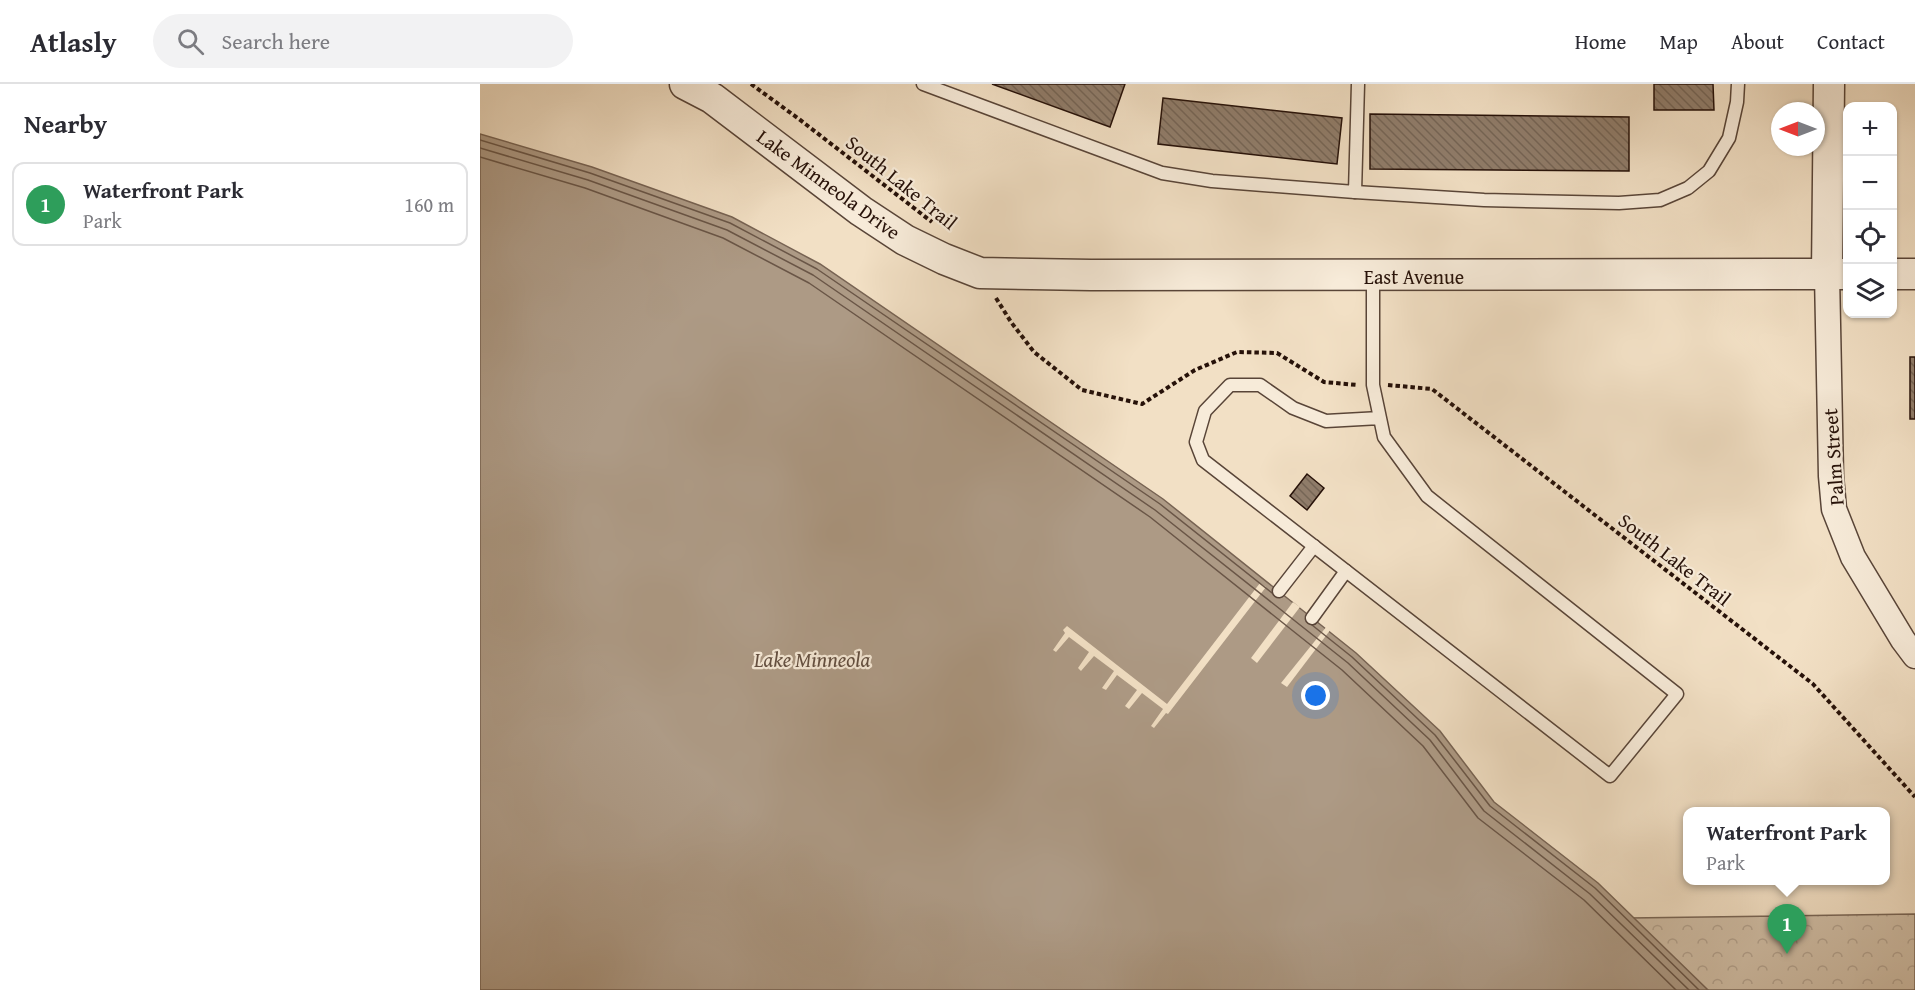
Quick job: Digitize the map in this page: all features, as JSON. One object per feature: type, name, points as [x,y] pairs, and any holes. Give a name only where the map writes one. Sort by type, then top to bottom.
[{"type":"street","name":"Lake Minneola Drive","points":[[685,84],[712,98],[861,211],[905,240],[980,273]]},
{"type":"street","points":[[1829,84],[1837,274]]},
{"type":"street","name":"East Avenue","points":[[980,273],[1373,276],[1837,274]]},
{"type":"street","name":"Palm Street","points":[[1837,274],[1831,476],[1834,509],[1853,557],[1915,656]]},
{"type":"street","points":[[1897,274],[1915,274]]},
{"type":"lane","points":[[923,84],[1162,173],[1212,181],[1355,192],[1484,200],[1619,203],[1660,200],[1688,188],[1709,171],[1729,138],[1737,102],[1738,84]]},
{"type":"lane","points":[[1355,192],[1358,84]]},
{"type":"lane","points":[[1373,276],[1373,385],[1380,418],[1383,437],[1427,496],[1677,694],[1610,776],[1203,460],[1196,442],[1205,411],[1230,385],[1260,385],[1293,408],[1326,421],[1380,418]]},
{"type":"lane","points":[[1279,591],[1314,546]]},
{"type":"lane","points":[[1312,618],[1346,571]]},
{"type":"path","name":"South Lake Trail","points":[[751,84],[935,225]]},
{"type":"path","points":[[980,273],[1011,322],[1034,352],[1082,390],[1142,404],[1195,370],[1237,352],[1277,353],[1324,382],[1358,385]]},
{"type":"path","name":"South Lake Trail","points":[[1391,386],[1432,389],[1813,684],[1915,797]]},
{"type":"green space","points":[[1915,914],[1915,990],[1690,990],[1630,918]]},
{"type":"water","name":"Lake Minneola","points":[[480,134],[592,167],[732,217],[820,264],[1163,499],[1356,653],[1440,731],[1494,802],[1598,883],[1708,990],[480,990]]},
{"type":"pier","points":[[1260,583],[1266,587],[1168,714],[1166,713],[1154,728],[1151,726],[1163,709],[1142,693],[1129,709],[1125,706],[1137,690],[1117,675],[1106,690],[1102,688],[1114,671],[1094,656],[1081,671],[1078,668],[1089,652],[1069,637],[1056,652],[1053,650],[1067,626],[1167,704]]},
{"type":"pier","points":[[1293,602],[1300,607],[1257,663],[1251,658]]},
{"type":"pier","points":[[1327,626],[1331,629],[1287,687],[1281,683]]},
{"type":"building","points":[[992,84],[1125,84],[1110,127]]},
{"type":"building","points":[[1654,84],[1713,84],[1714,110],[1654,110]]},
{"type":"building","points":[[1163,98],[1342,118],[1337,164],[1158,144]]},
{"type":"building","points":[[1370,114],[1629,117],[1629,171],[1370,169]]},
{"type":"building","points":[[1910,357],[1915,357],[1915,419],[1910,419]]},
{"type":"building","points":[[1307,474],[1324,488],[1307,510],[1290,496]]},
{"type":"place","name":"Waterfront Park","points":[[1787,954]]}]
